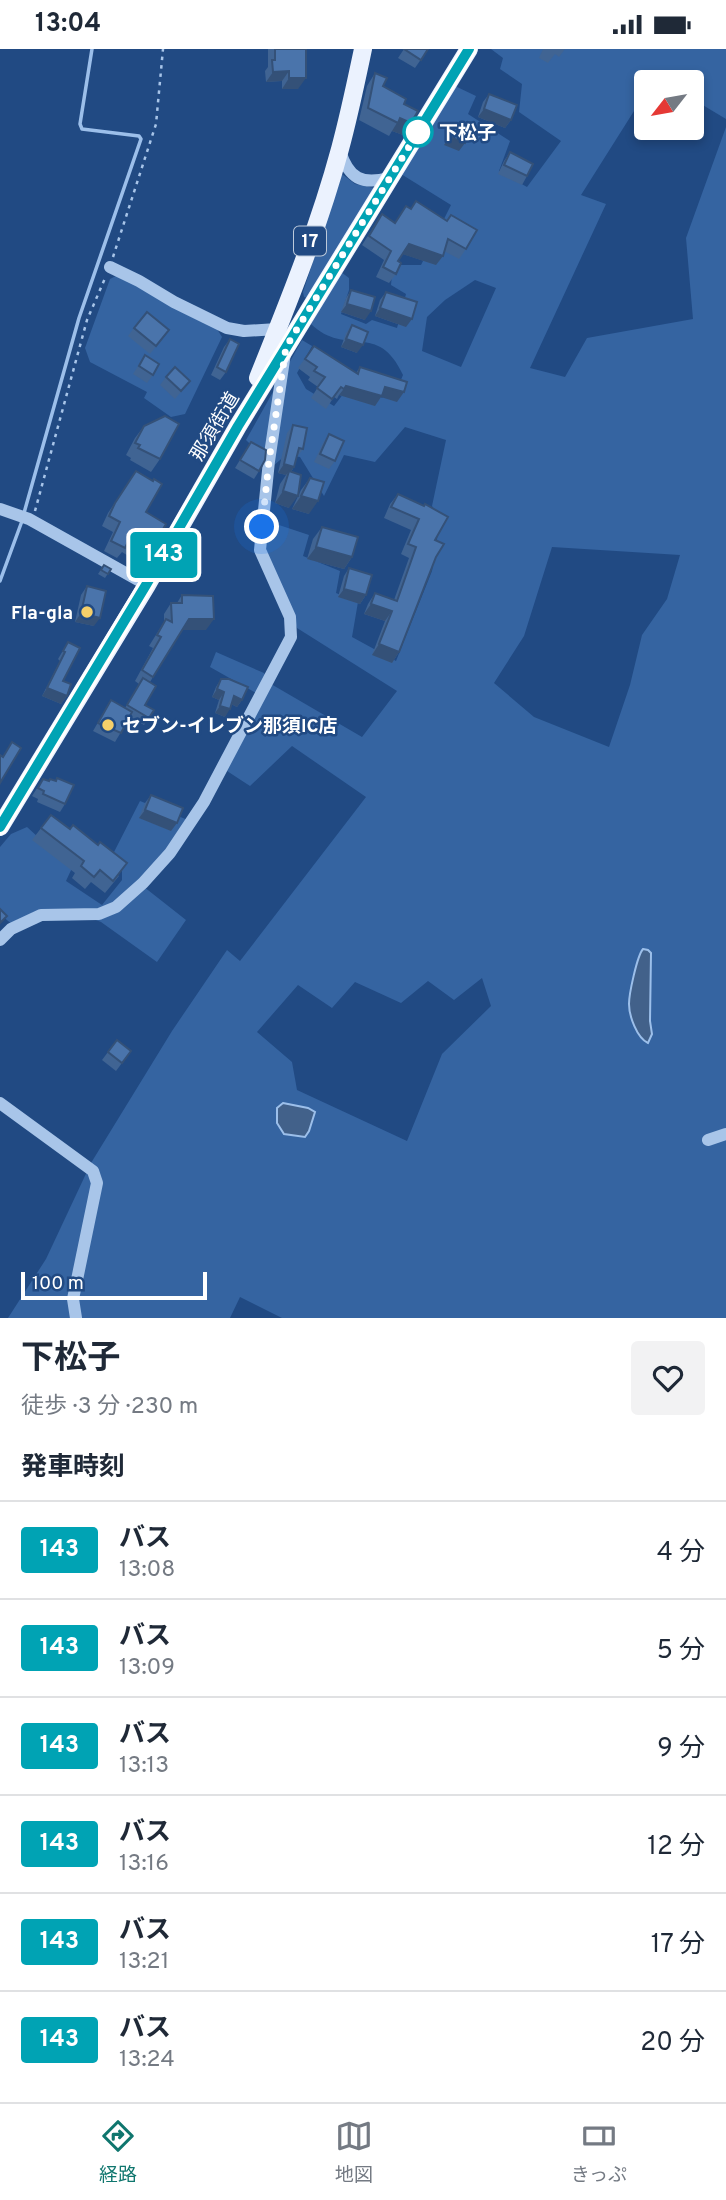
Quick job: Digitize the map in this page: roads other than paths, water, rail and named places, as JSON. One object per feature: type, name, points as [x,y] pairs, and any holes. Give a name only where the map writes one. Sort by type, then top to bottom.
[{"type":"main road","name":"17","points":[[238,426],[303,263],[340,150],[363,49]]},
{"type":"main road","name":"那須街道","points":[[0,827],[238,426],[469,49]]},
{"type":"street","points":[[340,150],[344,165],[352,175],[363,181],[389,178]]},
{"type":"street","points":[[110,267],[227,328],[244,331],[277,329]]},
{"type":"street","points":[[0,940],[15,927],[41,915],[99,914],[116,907],[143,883],[170,853],[204,802],[291,637],[289,617],[260,550],[269,461],[286,347]]},
{"type":"street","points":[[0,509],[31,520],[146,585]]},
{"type":"street","points":[[0,1103],[93,1171],[97,1183],[73,1299],[76,1318]]},
{"type":"street","points":[[708,1140],[726,1134]]},
{"type":"waterway","points":[[24,513],[79,318],[141,139],[139,136],[82,129],[80,124],[92,49]]},
{"type":"waterway","points":[[0,581],[22,521]]},
{"type":"place","name":"下松子","points":[[418,132]]},
{"type":"place","name":"Fla-gla","points":[[87,612]]},
{"type":"place","name":"セブン-イレブン那須IC店","points":[[108,725]]}]
